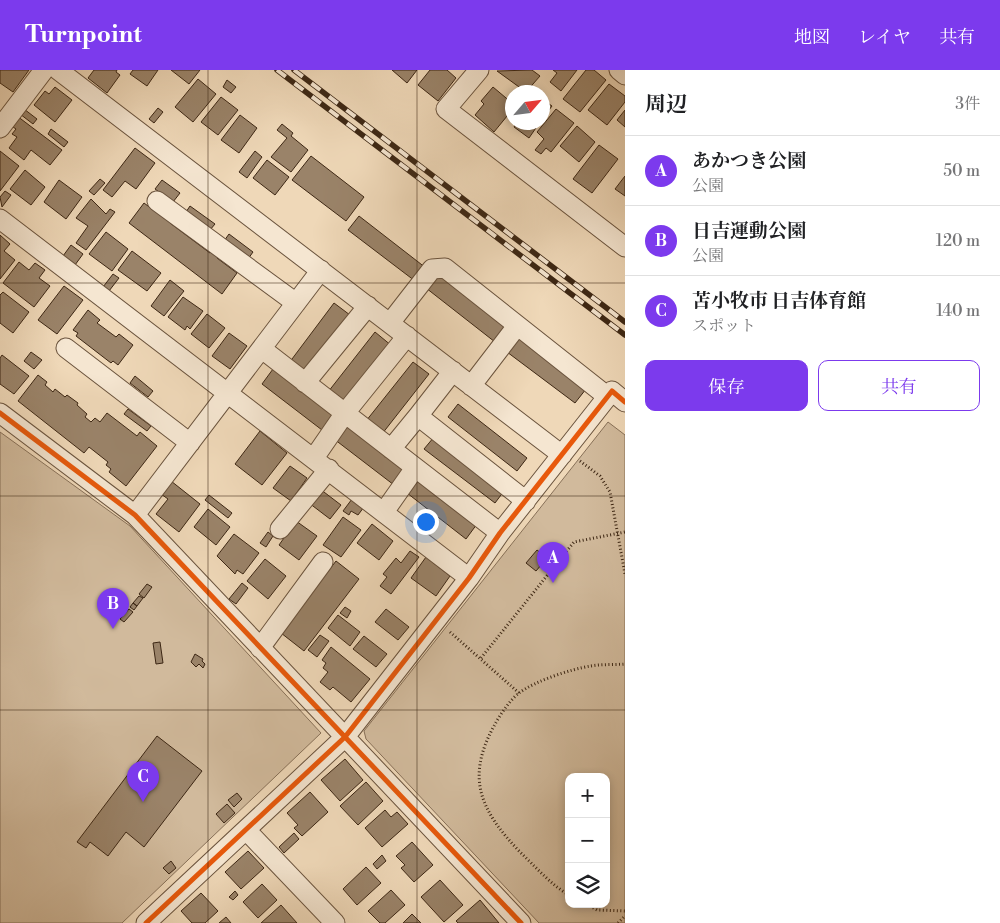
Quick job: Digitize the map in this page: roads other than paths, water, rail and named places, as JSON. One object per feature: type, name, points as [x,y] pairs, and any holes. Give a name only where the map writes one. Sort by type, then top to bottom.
[{"type":"street","points":[[0,128],[44,70]]},
{"type":"street","points":[[58,70],[471,386],[567,456]]},
{"type":"street","points":[[479,70],[446,109],[625,247]]},
{"type":"street","points":[[619,70],[625,75]]},
{"type":"street","points":[[157,201],[296,303]]},
{"type":"street","points":[[0,219],[469,578]]},
{"type":"street","points":[[146,923],[247,831],[345,737],[469,578],[500,533],[616,399],[517,326],[444,268],[432,269],[390,323]]},
{"type":"street","points":[[135,515],[321,270]]},
{"type":"street","points":[[305,383],[368,306]]},
{"type":"street","points":[[471,386],[517,326]]},
{"type":"street","points":[[314,458],[345,413],[407,336]]},
{"type":"street","points":[[66,348],[190,444]]},
{"type":"street","points":[[262,349],[500,533]]},
{"type":"street","points":[[391,449],[453,371]]},
{"type":"street","points":[[0,414],[135,515],[521,923]]},
{"type":"street","points":[[418,416],[526,501]]},
{"type":"street","points":[[384,512],[415,468]]},
{"type":"street","points":[[280,529],[329,470]]},
{"type":"street","points":[[260,648],[323,562]]},
{"type":"street","points":[[247,831],[335,923]]},
{"type":"railway","points":[[277,70],[625,335]]},
{"type":"railway","points":[[294,70],[625,322]]},
{"type":"place","name":"あかつき公園","points":[[553,583]]},
{"type":"place","name":"日吉運動公園","points":[[113,629]]},
{"type":"place","name":"苫小牧市 日吉体育館","points":[[143,802]]}]
